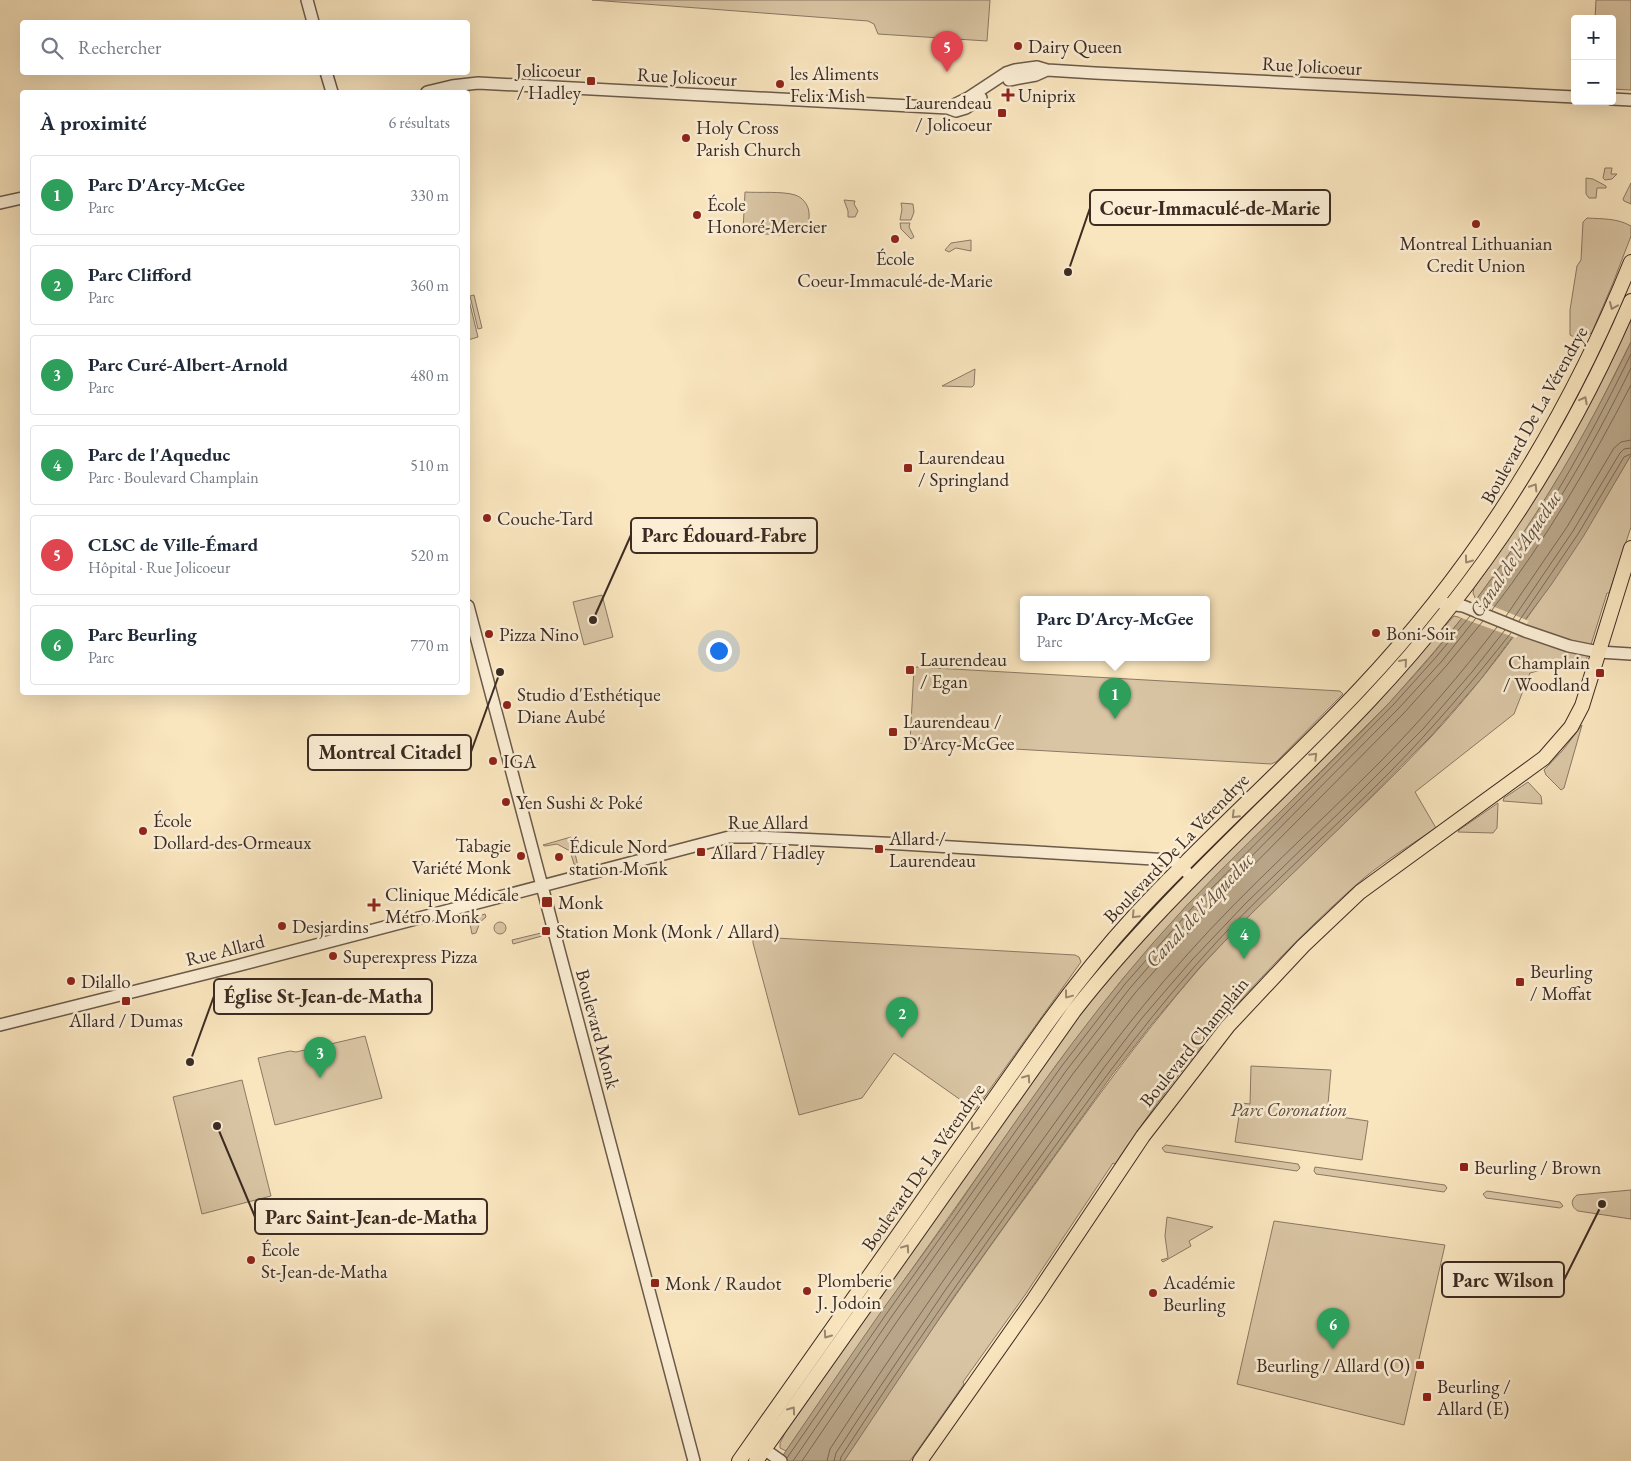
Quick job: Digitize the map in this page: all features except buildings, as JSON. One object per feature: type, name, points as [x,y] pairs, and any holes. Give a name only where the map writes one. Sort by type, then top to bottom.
[{"type":"main road","name":"Boulevard De La Vérendrye","points":[[739,1461],[1061,1004],[1128,922],[1361,689],[1435,602],[1496,520],[1548,435],[1593,350],[1631,262]]},
{"type":"main road","name":"Boulevard De La Vérendrye","points":[[760,1455],[1074,1011],[1126,947],[1192,878],[1358,713],[1458,606],[1561,443],[1606,356],[1631,301]]},
{"type":"main road","name":"Boulevard Champlain","points":[[920,1461],[1034,1299],[1143,1136],[1228,1026],[1284,966],[1360,892],[1531,769],[1551,751],[1578,715],[1631,548]]},
{"type":"street","points":[[307,0],[312,20]]},
{"type":"street","name":"Rue Jolicoeur","points":[[435,90],[478,83],[948,108],[968,98],[1006,73],[1037,66],[1047,70],[1571,97]]},
{"type":"street","points":[[327,75],[331,90]]},
{"type":"street","points":[[1616,99],[1631,100]]},
{"type":"street","points":[[0,203],[20,198]]},
{"type":"street","points":[[1435,602],[1458,606],[1557,642],[1599,652],[1631,654]]},
{"type":"street","name":"Boulevard Monk","points":[[470,614],[694,1461]]},
{"type":"street","name":"Rue Allard","points":[[0,1025],[729,837],[894,844],[1163,860],[1174,861],[1182,867]]},
{"type":"street","points":[[1182,867],[1192,878]]},
{"type":"street","points":[[752,1441],[760,1455],[780,1460]]},
{"type":"green space","points":[[592,0],[990,0],[987,41],[878,34],[874,24],[868,21]]},
{"type":"green space","points":[[1596,0],[1631,0],[1631,90],[1616,89],[1616,15],[1595,15]]},
{"type":"green space","points":[[1605,168],[1612,168],[1611,174],[1617,174],[1612,179],[1605,180],[1603,178]]},
{"type":"green space","points":[[1586,178],[1593,179],[1606,186],[1606,188],[1597,188],[1596,198],[1589,198],[1586,194]]},
{"type":"green space","points":[[1631,183],[1631,204],[1623,199]]},
{"type":"green space","points":[[745,192],[784,193],[798,196],[807,206],[809,212],[808,222],[803,229],[784,235],[743,231]]},
{"type":"green space","points":[[844,200],[855,201],[854,204],[858,211],[855,217],[848,217]]},
{"type":"green space","points":[[901,203],[913,204],[914,212],[911,220],[900,220]]},
{"type":"green space","points":[[1587,218],[1609,219],[1626,223],[1631,226],[1631,236],[1592,332],[1587,336],[1578,337],[1570,335],[1570,310],[1577,266],[1581,260],[1583,222]]},
{"type":"green space","points":[[900,223],[910,223],[909,227],[914,237],[911,239],[901,229]]},
{"type":"green space","points":[[971,240],[971,251],[956,248],[949,252],[945,250],[951,243]]},
{"type":"green space","points":[[474,295],[482,328],[478,329],[470,296]]},
{"type":"green space","points":[[470,304],[478,337],[470,339]]},
{"type":"green space","points":[[1631,319],[1631,342],[1583,437],[1529,526],[1476,600],[1473,593],[1474,588],[1518,524],[1559,458],[1597,390]]},
{"type":"green space","points":[[975,369],[974,385],[972,387],[942,386]]},
{"type":"green space","points":[[1631,455],[1631,527],[1609,593],[1607,593],[1585,664],[1556,666],[1530,673],[1514,714],[1415,792],[1436,828],[1372,871],[1329,910],[1262,977],[1199,1049],[1115,1164],[1113,1163],[1025,1295],[910,1461],[844,1461],[964,1284],[1076,1126],[1135,1047],[1198,970],[1254,910],[1401,768],[1459,706],[1513,638],[1562,567]]},
{"type":"green space","points":[[602,595],[613,637],[584,645],[573,602]]},
{"type":"green space","points":[[1454,616],[1462,618],[1391,701],[1189,903],[1121,981],[1057,1064],[786,1451],[780,1448],[780,1443],[785,1433],[1086,1007],[1143,938],[1367,714]]},
{"type":"green space","points":[[914,668],[1340,691],[1343,694],[1276,762],[1271,764],[912,743],[910,742]]},
{"type":"green space","points":[[1582,725],[1564,788],[1561,790],[1546,775],[1544,770],[1563,750]]},
{"type":"green space","points":[[1528,782],[1541,796],[1542,804],[1503,801],[1504,798]]},
{"type":"green space","points":[[1498,803],[1497,828],[1493,833],[1458,832],[1459,830]]},
{"type":"green space","points":[[571,837],[578,866],[574,864],[570,851],[557,844],[543,845]]},
{"type":"green space","points":[[485,914],[486,917],[480,922],[476,933],[472,934],[469,919]]},
{"type":"green space","points":[[500,922],[506,928],[500,934],[494,928]]},
{"type":"green space","points":[[541,933],[542,936],[513,944],[512,940]]},
{"type":"green space","points":[[758,937],[1075,955],[1079,957],[1081,962],[975,1110],[894,1053],[862,1098],[799,1115],[753,943],[753,939]]},
{"type":"green space","points":[[365,1036],[382,1098],[275,1125],[258,1058],[290,1051],[296,1052]]},
{"type":"green space","name":"Parc Coronation","points":[[1251,1066],[1331,1070],[1327,1115],[1368,1121],[1362,1160],[1235,1142],[1241,1103],[1250,1104]]},
{"type":"green space","points":[[242,1080],[271,1196],[202,1214],[173,1097]]},
{"type":"green space","points":[[1166,1145],[1298,1164],[1300,1168],[1297,1171],[1165,1152],[1162,1148]]},
{"type":"green space","points":[[1315,1167],[1445,1185],[1447,1188],[1444,1192],[1316,1174],[1314,1171]]},
{"type":"green space","points":[[1631,1190],[1631,1219],[1578,1211],[1572,1201],[1577,1195]]},
{"type":"green space","points":[[1487,1191],[1560,1202],[1563,1206],[1560,1208],[1486,1198],[1483,1194]]},
{"type":"green space","points":[[1167,1217],[1213,1227],[1189,1241],[1191,1246],[1163,1262],[1161,1260],[1168,1258],[1165,1236]]},
{"type":"green space","points":[[1274,1221],[1445,1245],[1404,1425],[1237,1384]]},
{"type":"water","name":"Canal de l'Aqueduc","points":[[1631,342],[1631,455],[1583,537],[1551,585],[1481,679],[1431,736],[1200,967],[1151,1025],[1112,1075],[955,1295],[844,1461],[779,1461],[883,1309],[1023,1112],[1125,976],[1218,873],[1355,739],[1388,704],[1420,669],[1481,593],[1510,553],[1562,471]]},
{"type":"pier","points":[[1475,598],[1529,621],[1516,638],[1459,617]]},
{"type":"place","name":"Dairy Queen","points":[[1018,46]]},
{"type":"place","name":"CLSC de Ville-Émard","points":[[947,72]]},
{"type":"place","name":"Jolicoeur / Hadley","points":[[591,81]]},
{"type":"place","name":"les Aliments Felix Mish","points":[[780,84]]},
{"type":"place","name":"Uniprix","points":[[1008,95]]},
{"type":"place","name":"Laurendeau / Jolicoeur","points":[[1002,113]]},
{"type":"place","name":"Holy Cross Parish Church","points":[[686,138]]},
{"type":"place","name":"École Honoré-Mercier","points":[[697,215]]},
{"type":"place","name":"Montreal Lithuanian Credit Union","points":[[1476,224]]},
{"type":"place","name":"École Coeur-Immaculé-de-Marie","points":[[895,239]]},
{"type":"place","name":"Coeur-Immaculé-de-Marie","points":[[1068,272]]},
{"type":"place","name":"Laurendeau / Springland","points":[[908,468]]},
{"type":"place","name":"Couche-Tard","points":[[487,518]]},
{"type":"place","name":"Parc Édouard-Fabre","points":[[593,620]]},
{"type":"place","name":"Boni-Soir","points":[[1376,633]]},
{"type":"place","name":"Pizza Nino","points":[[489,634]]},
{"type":"place","name":"Laurendeau / Egan","points":[[910,670]]},
{"type":"place","name":"Montreal Citadel","points":[[500,672]]},
{"type":"place","name":"Champlain / Woodland","points":[[1600,673]]},
{"type":"place","name":"Studio d'Esthétique Diane Aubé","points":[[507,705]]},
{"type":"place","name":"Parc D'Arcy-McGee","points":[[1115,719]]},
{"type":"place","name":"Laurendeau / D'Arcy-McGee","points":[[893,732]]},
{"type":"place","name":"IGA","points":[[493,761]]},
{"type":"place","name":"Yen Sushi & Poké","points":[[506,802]]},
{"type":"place","name":"École Dollard-des-Ormeaux","points":[[143,831]]},
{"type":"place","name":"Allard / Laurendeau","points":[[879,849]]},
{"type":"place","name":"Allard / Hadley","points":[[701,852]]},
{"type":"place","name":"Tabagie Variété Monk","points":[[521,856]]},
{"type":"place","name":"Édicule Nord station Monk","points":[[559,857]]},
{"type":"place","name":"Monk","points":[[547,902]]},
{"type":"place","name":"Clinique Médicale Métro Monk","points":[[374,905]]},
{"type":"place","name":"Desjardins","points":[[282,926]]},
{"type":"place","name":"Station Monk (Monk / Allard)","points":[[546,931]]},
{"type":"place","name":"Superexpress Pizza","points":[[333,956]]},
{"type":"place","name":"Parc de l'Aqueduc","points":[[1244,959]]},
{"type":"place","name":"Dilallo","points":[[71,981]]},
{"type":"place","name":"Beurling / Moffat","points":[[1520,982]]},
{"type":"place","name":"Allard / Dumas","points":[[126,1001]]},
{"type":"place","name":"Parc Clifford","points":[[902,1038]]},
{"type":"place","name":"Église St-Jean-de-Matha","points":[[190,1062]]},
{"type":"place","name":"Parc Curé-Albert-Arnold","points":[[320,1078]]},
{"type":"place","name":"Parc Saint-Jean-de-Matha","points":[[217,1126]]},
{"type":"place","name":"Beurling / Brown","points":[[1464,1167]]},
{"type":"place","name":"Parc Wilson","points":[[1602,1204]]},
{"type":"place","name":"École St-Jean-de-Matha","points":[[251,1260]]},
{"type":"place","name":"Monk / Raudot","points":[[655,1283]]},
{"type":"place","name":"Plomberie J. Jodoin","points":[[807,1291]]},
{"type":"place","name":"Académie Beurling","points":[[1153,1293]]},
{"type":"place","name":"Parc Beurling","points":[[1333,1349]]},
{"type":"place","name":"Beurling / Allard (O)","points":[[1420,1365]]},
{"type":"place","name":"Beurling / Allard (E)","points":[[1427,1397]]}]
